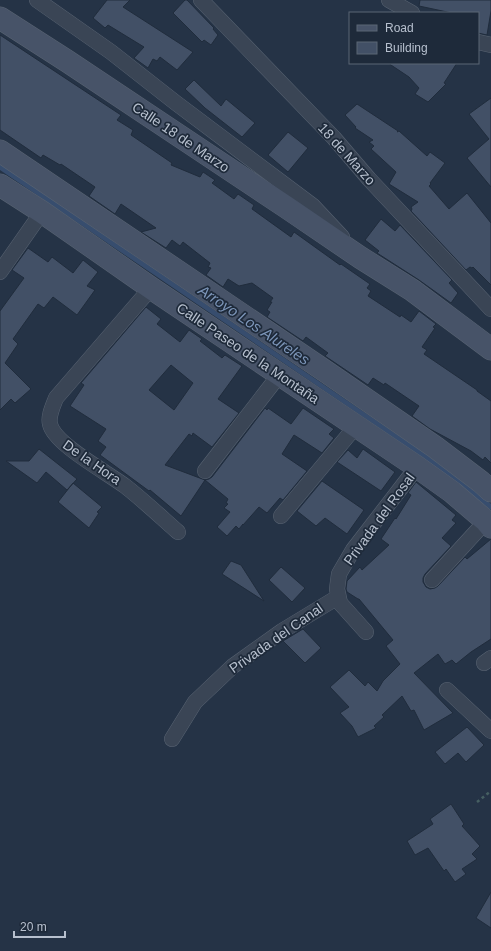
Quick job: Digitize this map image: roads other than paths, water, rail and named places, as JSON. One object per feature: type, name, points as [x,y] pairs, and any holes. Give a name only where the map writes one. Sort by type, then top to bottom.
[{"type":"main road","name":"Calle 18 de Marzo","points":[[0,18],[280,202],[361,258],[412,290],[491,349]]},
{"type":"main road","name":"Calle Paseo de la Montaña","points":[[0,151],[435,447],[491,491]]},
{"type":"main road","name":"Calle Paseo de la Montaña","points":[[0,184],[151,288],[417,467],[452,492],[489,524]]},
{"type":"street","name":"Calle 18 de Marzo","points":[[37,0],[110,52],[313,206],[361,258]]},
{"type":"street","name":"18 de Marzo","points":[[201,0],[334,138],[374,184],[491,309]]},
{"type":"street","points":[[389,0],[410,12]]},
{"type":"street","points":[[479,42],[491,45]]},
{"type":"street","points":[[0,272],[42,212]]},
{"type":"street","name":"De la Hora","points":[[151,288],[56,398],[50,414],[49,424],[54,433],[63,443],[125,486],[178,532]]},
{"type":"street","points":[[205,471],[280,374]]},
{"type":"street","points":[[281,516],[356,426]]},
{"type":"street","name":"Privada del Rosal","points":[[338,597],[336,590],[339,574],[353,550],[417,467]]},
{"type":"street","points":[[432,580],[489,524]]},
{"type":"street","points":[[338,597],[340,603],[366,632]]},
{"type":"street","name":"Privada del Canal","points":[[172,739],[195,702],[233,666],[282,631],[338,597]]},
{"type":"street","points":[[447,690],[491,731]]},
{"type":"waterway","name":"Arroyo Los Alureles","points":[[0,167],[423,455],[491,507]]}]
